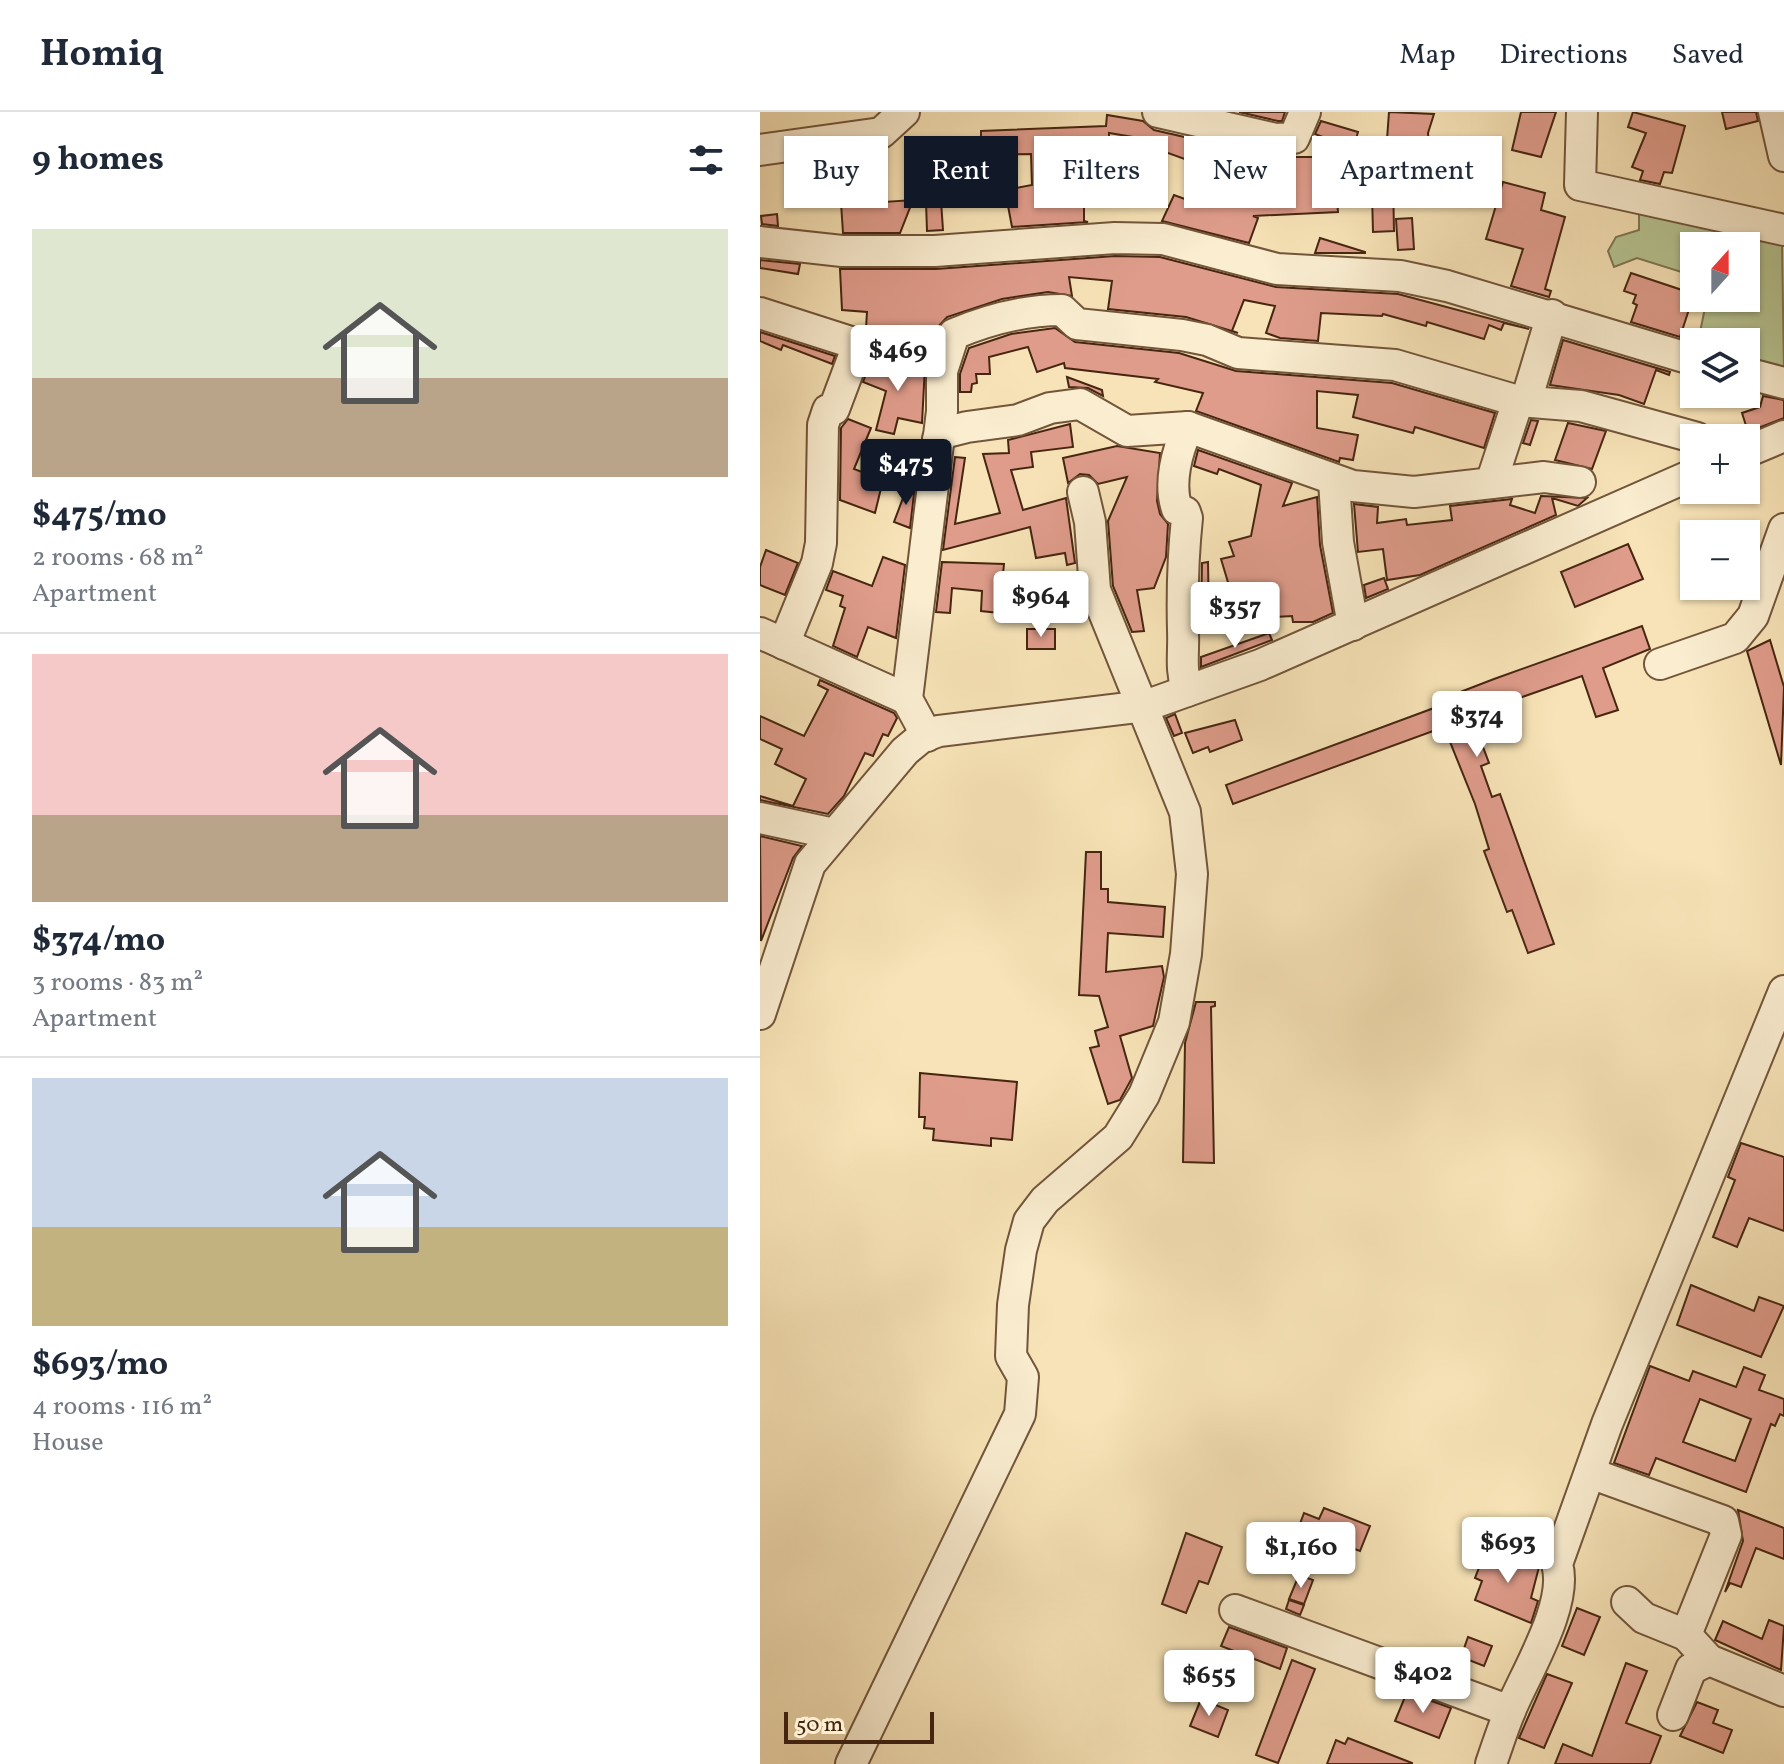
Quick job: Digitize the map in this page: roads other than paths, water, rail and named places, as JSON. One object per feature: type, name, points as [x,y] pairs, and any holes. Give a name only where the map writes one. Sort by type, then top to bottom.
[{"type":"street","points":[[760,150],[881,133],[904,112]]},
{"type":"street","points":[[1158,112],[1276,139],[1294,138],[1305,112]]},
{"type":"street","points":[[1582,112],[1580,185],[1784,230]]},
{"type":"street","points":[[1774,112],[1784,156]]},
{"type":"street","points":[[760,242],[842,251],[935,251],[1115,238],[1163,239],[1277,269],[1400,276],[1552,315],[1680,356]]},
{"type":"street","points":[[927,736],[907,699],[938,439],[942,371],[948,344],[954,334],[972,327],[1062,310],[1077,324],[1182,335],[1207,340],[1238,353],[1395,365],[1522,401],[1581,406],[1680,433]]},
{"type":"street","points":[[760,313],[858,345],[939,348],[948,344]]},
{"type":"street","points":[[1491,483],[1552,315]]},
{"type":"street","points":[[858,345],[834,409],[828,410],[823,425],[821,543],[817,563],[772,639],[907,699]]},
{"type":"street","points":[[1760,377],[1784,383]]},
{"type":"street","points":[[938,439],[947,432],[967,427],[1018,420],[1050,408],[1080,404],[1127,431],[1188,427],[1334,481],[1414,492],[1544,477],[1580,482]]},
{"type":"street","points":[[1187,691],[1179,664],[1184,634],[1182,555],[1187,518],[1185,512],[1177,509],[1174,488],[1176,462],[1188,427]]},
{"type":"street","points":[[1760,446],[1784,436]]},
{"type":"street","points":[[760,1014],[810,864],[905,751],[927,736],[939,731],[1145,706],[1260,665],[1680,480]]},
{"type":"street","points":[[1334,481],[1338,542],[1353,625]]},
{"type":"street","points":[[851,1764],[1020,1414],[1023,1377],[1011,1356],[1013,1305],[1021,1250],[1029,1221],[1045,1200],[1118,1137],[1144,1095],[1174,1022],[1186,954],[1192,874],[1185,812],[1145,706],[1095,590],[1090,522],[1083,492]]},
{"type":"street","points":[[1660,664],[1735,638],[1753,616],[1784,529]]},
{"type":"street","points":[[760,818],[834,834]]},
{"type":"street","points":[[1491,1764],[1510,1711],[1544,1639],[1561,1577],[1557,1564],[1607,1424],[1784,991]]},
{"type":"street","points":[[1590,1473],[1723,1521],[1726,1535],[1686,1635]]},
{"type":"street","points":[[1627,1602],[1644,1618],[1686,1635],[1709,1660],[1784,1691]]},
{"type":"street","points":[[1235,1610],[1510,1711]]},
{"type":"street","points":[[1673,1715],[1691,1669],[1709,1660]]}]
